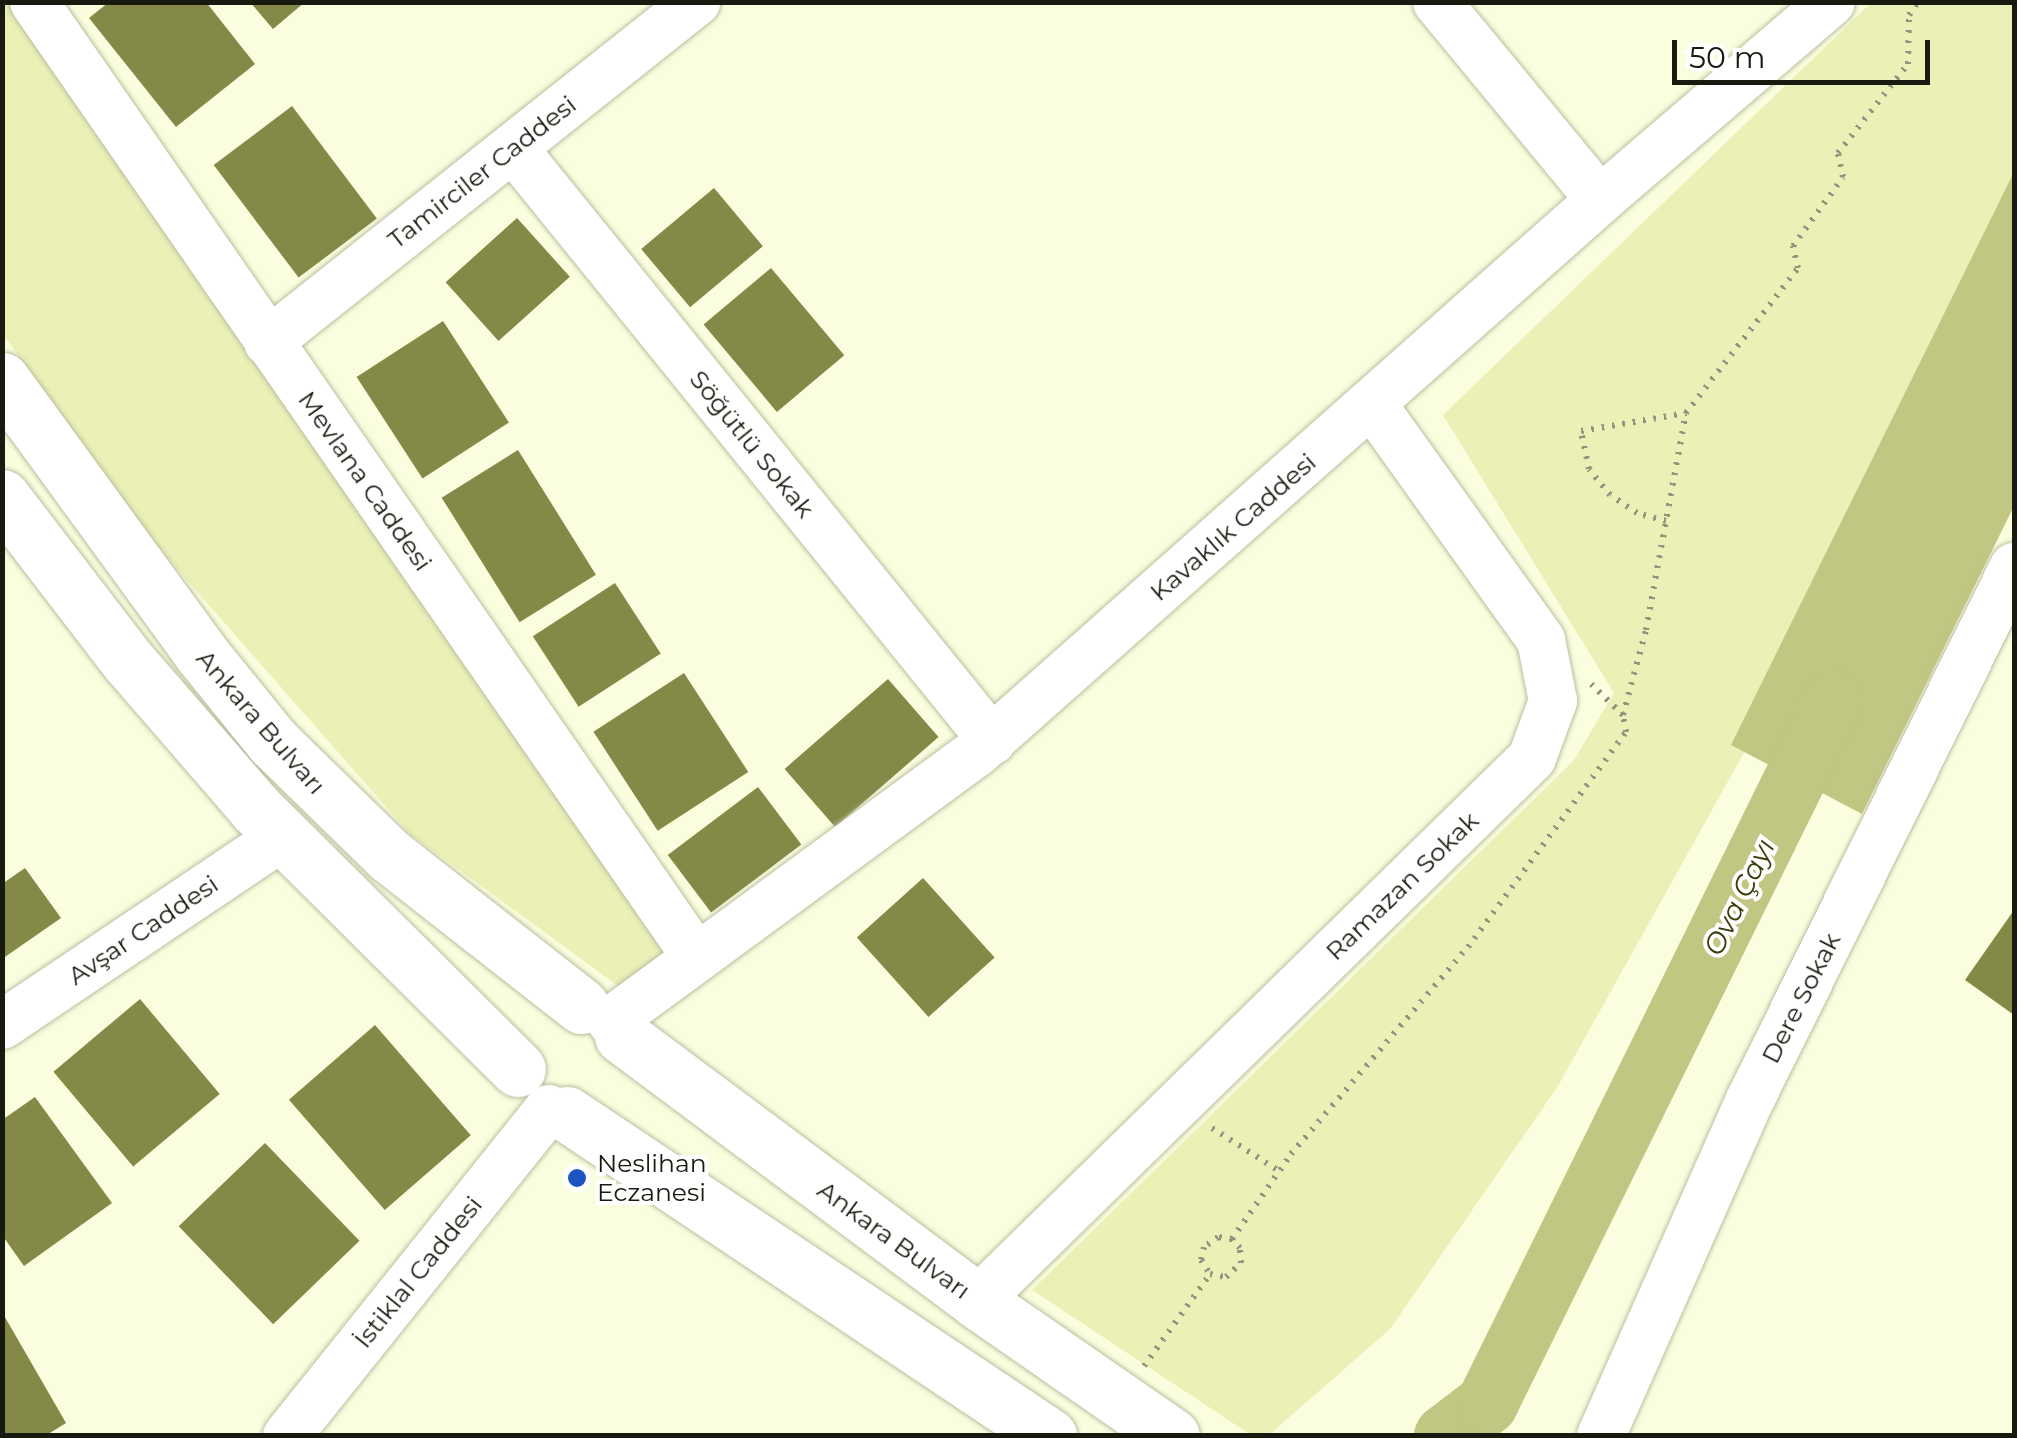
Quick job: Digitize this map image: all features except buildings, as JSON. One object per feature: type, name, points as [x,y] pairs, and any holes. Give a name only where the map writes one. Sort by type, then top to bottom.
[{"type":"main road","name":"Ankara Bulvarı","points":[[2,380],[200,652],[273,742],[352,822],[605,1021],[977,1301],[1172,1436]]},
{"type":"main road","points":[[2,498],[128,662],[283,836],[544,1097],[1050,1436]]},
{"type":"main road","points":[[547,1011],[605,1021],[626,1074],[617,1092],[586,1113],[544,1097],[518,1051],[533,1021],[547,1011]]},
{"type":"street","name":"Mevlana Caddesi","points":[[34,2],[697,958]]},
{"type":"street","name":"Tamirciler Caddesi","points":[[268,342],[696,2]]},
{"type":"street","points":[[1437,2],[1600,200]]},
{"type":"street","name":"Kavaklık Caddesi","points":[[605,1021],[697,958],[992,740],[1600,200],[1831,2]]},
{"type":"street","name":"Söğütlü Sokak","points":[[513,148],[992,740]]},
{"type":"street","name":"Ramazan Sokak","points":[[977,1301],[1532,758],[1553,701],[1541,640],[1372,405]]},
{"type":"street","name":"Dere Sokak","points":[[1601,1436],[1750,1100],[2014,567]]},
{"type":"street","name":"Avşar Caddesi","points":[[2,1025],[283,836]]},
{"type":"street","name":"İstiklal Caddesi","points":[[288,1436],[544,1097]]},
{"type":"path","points":[[1232,1239],[1279,1171],[1468,947],[1626,732],[1623,716],[1646,630],[1686,414],[1798,268],[1794,246],[1843,177],[1838,153],[1908,64],[1909,16],[1918,2]]},
{"type":"path","points":[[1666,521],[1637,513],[1610,496],[1589,468],[1581,430],[1686,414]]},
{"type":"path","points":[[1545,662],[1594,684],[1623,716]]},
{"type":"path","points":[[1178,1105],[1279,1171]]},
{"type":"path","points":[[1218,1237],[1232,1239],[1240,1248],[1242,1262],[1226,1277],[1210,1274],[1201,1260],[1204,1246],[1218,1237]]},
{"type":"path","points":[[1120,1399],[1210,1274]]},
{"type":"shaded area","points":[[2,3],[17,3],[673,951],[618,986],[410,834],[141,528],[3,334]]},
{"type":"shaded area","points":[[1871,3],[2014,3],[2014,197],[1765,715],[1558,1086],[1390,1329],[1269,1435],[1251,1435],[1032,1290],[1574,760],[1614,693],[1443,415]]},
{"type":"shaded area","points":[[2014,172],[2014,506],[1862,814],[1731,745]]},
{"type":"waterway","name":"Ova Çayı","points":[[1445,1436],[1487,1404],[1833,702]]},
{"type":"place","name":"Neslihan Eczanesi","points":[[577,1178]]}]
